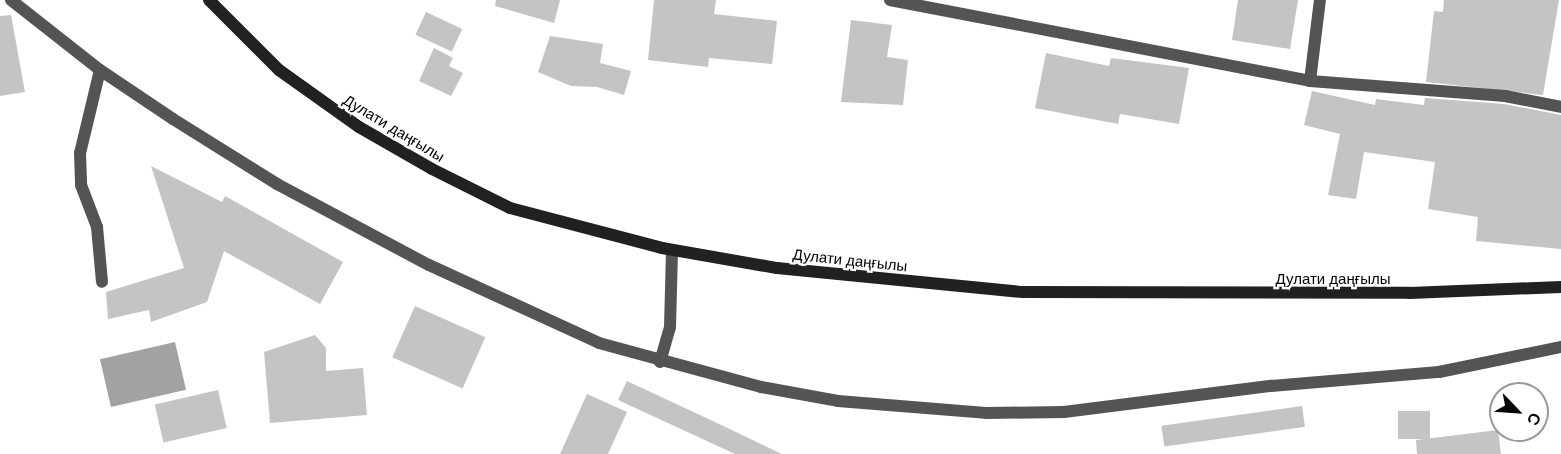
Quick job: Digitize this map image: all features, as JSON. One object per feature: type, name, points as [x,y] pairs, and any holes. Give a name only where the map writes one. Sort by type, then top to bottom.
[{"type":"main road","name":"Дулати даңғылы","points":[[209,0],[279,70],[359,127],[432,169],[510,208],[672,249],[777,268],[1023,292],[1410,293],[1561,287]]},
{"type":"street","points":[[11,0],[100,70],[277,183],[429,265],[599,343],[660,362],[761,387],[838,401],[986,413],[1064,412],[1271,386],[1439,372],[1561,347]]},
{"type":"street","points":[[890,0],[1310,81],[1505,96],[1561,106]]},
{"type":"street","points":[[1310,81],[1320,0]]},
{"type":"street","points":[[100,70],[80,153],[81,185],[97,227],[102,282]]},
{"type":"street","points":[[660,362],[670,327],[672,249]]},
{"type":"shaded area","points":[[175,342],[186,390],[111,407],[100,359]]},
{"type":"building","points":[[496,0],[560,0],[554,23],[495,6]]},
{"type":"building","points":[[654,0],[716,0],[714,14],[777,21],[772,64],[709,58],[708,67],[648,60]]},
{"type":"building","points":[[1238,0],[1298,0],[1290,49],[1232,40]]},
{"type":"building","points":[[1444,0],[1559,0],[1543,95],[1426,82],[1434,11],[1443,12]]},
{"type":"building","points":[[426,12],[462,29],[452,52],[415,35]]},
{"type":"building","points":[[11,15],[25,92],[0,96],[0,16]]},
{"type":"building","points":[[851,20],[892,25],[887,57],[908,60],[903,105],[841,102]]},
{"type":"building","points":[[550,36],[603,44],[600,63],[631,71],[624,95],[597,87],[571,86],[538,72]]},
{"type":"building","points":[[434,48],[453,58],[449,66],[463,73],[451,96],[419,81]]},
{"type":"building","points":[[1046,53],[1109,66],[1111,58],[1189,68],[1179,124],[1120,114],[1118,124],[1035,108]]},
{"type":"building","points":[[1312,91],[1375,105],[1376,99],[1424,105],[1425,98],[1504,104],[1561,115],[1561,249],[1476,241],[1478,217],[1428,209],[1435,162],[1364,152],[1356,199],[1328,195],[1340,134],[1304,125]]},
{"type":"building","points":[[151,166],[222,202],[225,196],[343,262],[320,304],[224,251],[207,302],[151,322],[149,310],[108,319],[106,292],[184,268]]},
{"type":"building","points":[[415,306],[485,337],[463,388],[392,357]]},
{"type":"building","points":[[315,335],[326,348],[326,371],[363,368],[367,415],[270,423],[264,352]]},
{"type":"building","points":[[627,381],[782,454],[735,454],[618,400]]},
{"type":"building","points":[[218,390],[227,428],[163,443],[155,405]]},
{"type":"building","points":[[587,394],[627,412],[608,454],[560,454]]},
{"type":"building","points":[[1302,406],[1305,427],[1164,447],[1161,426]]},
{"type":"building","points":[[1398,411],[1430,411],[1430,439],[1398,439]]},
{"type":"building","points":[[1489,431],[1489,442],[1500,442],[1501,454],[1417,454],[1416,440]]}]
